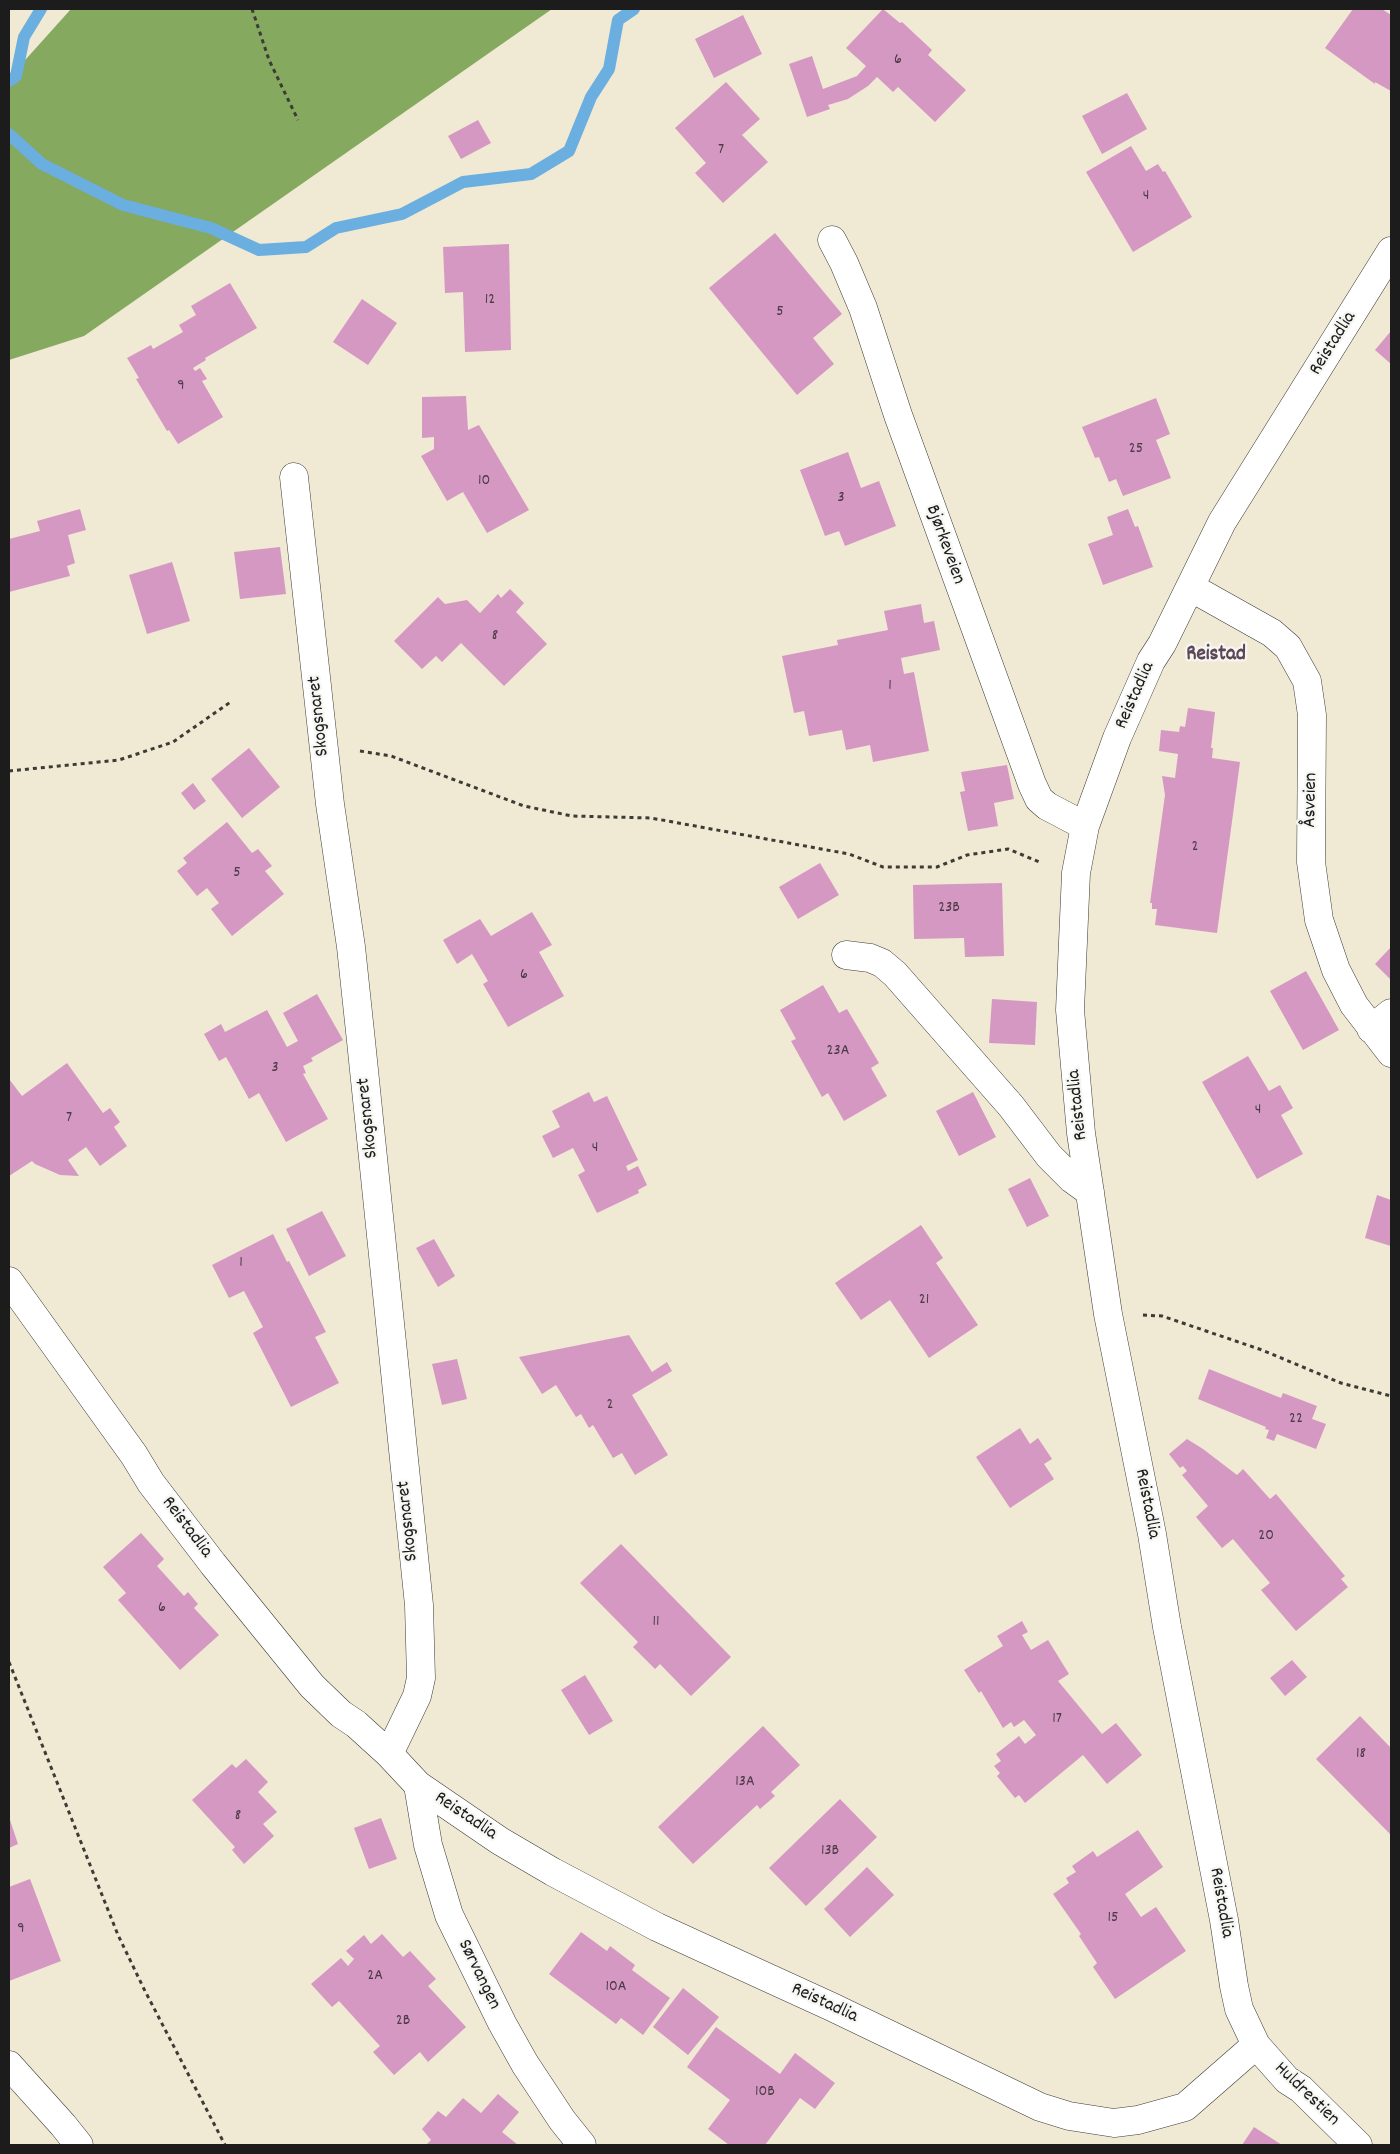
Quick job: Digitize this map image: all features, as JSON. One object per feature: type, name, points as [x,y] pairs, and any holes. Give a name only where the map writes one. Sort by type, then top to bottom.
[{"type":"street","name":"Bjørkeveien","points":[[832,240],[863,308],[901,425],[1032,784],[1039,799],[1047,806],[1085,826]]},
{"type":"street","name":"Reistadlia","points":[[9,1281],[134,1455],[151,1483],[212,1564],[312,1686],[341,1714],[356,1724],[389,1754],[418,1785],[500,1841],[657,1927],[832,2007],[1040,2107],[1068,2116],[1114,2123],[1138,2120],[1185,2107],[1256,2044],[1239,2009],[1234,1986],[1224,1920],[1167,1627],[1152,1534],[1108,1314],[1081,1132],[1070,1010],[1076,873],[1085,826],[1117,738],[1151,661],[1162,644],[1222,522],[1391,251]]},
{"type":"street","name":"Skogsnaret","points":[[294,477],[324,745],[359,1022],[419,1606],[421,1678],[417,1696],[389,1754]]},
{"type":"street","name":"Åsveien","points":[[1190,587],[1272,633],[1288,647],[1307,681],[1312,724],[1311,862],[1319,920],[1336,970],[1354,1005],[1381,1021],[1391,1054]]},
{"type":"street","points":[[846,955],[870,958],[882,963],[895,974],[1010,1106],[1049,1156],[1072,1179],[1090,1192]]},
{"type":"street","name":"Sørvangen","points":[[418,1785],[428,1845],[449,1915],[502,2023],[525,2064],[562,2120],[582,2145]]},
{"type":"street","name":"Huldrestien","points":[[1256,2044],[1287,2080],[1301,2089],[1358,2145]]},
{"type":"street","points":[[9,2065],[79,2145]]},
{"type":"path","points":[[252,9],[269,60],[298,120]]},
{"type":"path","points":[[9,771],[118,760],[173,742],[232,701]]},
{"type":"path","points":[[324,745],[391,756],[524,806],[572,816],[652,818],[849,854],[883,867],[936,867],[968,855],[1008,849],[1035,861],[1076,873]]},
{"type":"path","points":[[1108,1314],[1162,1316],[1262,1350],[1341,1383],[1391,1396]]},
{"type":"path","points":[[9,1662],[118,1935],[225,2145]]},
{"type":"green space","points":[[71,9],[552,9],[84,336],[9,360],[9,78]]},
{"type":"building","points":[[883,9],[900,23],[902,22],[932,50],[928,55],[966,90],[935,122],[898,87],[893,92],[877,77],[868,86],[848,99],[828,105],[830,109],[807,117],[789,64],[812,56],[823,89],[857,76],[866,66],[846,48]]},
{"type":"building","points":[[1353,9],[1382,9],[1391,15],[1391,91],[1375,82],[1375,84],[1325,48]]},
{"type":"building","points":[[743,15],[762,54],[714,78],[695,39]]},
{"type":"building","points":[[726,82],[760,119],[742,135],[768,162],[723,203],[695,173],[706,163],[675,128]]},
{"type":"building","points":[[1127,93],[1147,129],[1102,154],[1082,116]]},
{"type":"building","points":[[478,120],[491,143],[461,159],[448,136]]},
{"type":"building","points":[[1131,146],[1146,171],[1158,164],[1163,172],[1165,171],[1192,217],[1133,252],[1086,172]]},
{"type":"building","points":[[775,233],[842,314],[813,338],[834,364],[797,395],[709,288]]},
{"type":"building","points":[[509,244],[511,350],[465,352],[463,292],[445,293],[443,247]]},
{"type":"building","points":[[230,283],[257,328],[205,358],[206,360],[193,368],[195,371],[200,368],[207,379],[202,381],[223,417],[178,444],[169,430],[167,431],[136,379],[139,378],[127,358],[151,345],[153,349],[183,332],[179,325],[196,315],[191,306]]},
{"type":"building","points":[[362,299],[397,323],[368,365],[333,342]]},
{"type":"building","points":[[1391,331],[1391,364],[1375,350]]},
{"type":"building","points":[[466,396],[468,430],[479,425],[529,510],[487,533],[463,492],[447,501],[421,456],[434,449],[434,437],[422,438],[422,397]]},
{"type":"building","points":[[1156,398],[1170,434],[1156,440],[1171,478],[1123,496],[1116,479],[1109,482],[1099,457],[1095,458],[1082,427]]},
{"type":"building","points":[[848,452],[861,488],[879,481],[896,526],[845,546],[839,531],[825,536],[800,470]]},
{"type":"building","points":[[80,509],[86,530],[68,535],[75,563],[67,566],[70,576],[9,592],[9,539],[40,531],[37,521]]},
{"type":"building","points":[[1128,509],[1135,527],[1138,526],[1153,567],[1103,585],[1088,544],[1113,535],[1107,517]]},
{"type":"building","points":[[280,547],[286,594],[240,599],[234,552]]},
{"type":"building","points":[[172,562],[190,621],[147,634],[129,575]]},
{"type":"building","points":[[510,589],[524,603],[516,612],[547,644],[504,686],[461,643],[442,662],[436,656],[422,669],[394,641],[438,597],[445,604],[467,600],[480,613],[498,594],[501,598]]},
{"type":"building","points":[[921,604],[924,623],[934,621],[940,650],[901,658],[904,674],[914,672],[929,751],[873,762],[870,745],[846,750],[842,730],[809,736],[804,711],[794,713],[782,656],[838,645],[837,640],[888,630],[884,611]]},
{"type":"building","points":[[1188,708],[1215,712],[1211,748],[1213,748],[1212,758],[1240,762],[1217,933],[1155,925],[1157,909],[1152,909],[1152,903],[1150,903],[1165,795],[1162,776],[1175,778],[1178,754],[1159,751],[1161,730],[1179,732],[1180,726],[1185,727]]},
{"type":"building","points":[[249,748],[280,787],[242,818],[211,779]]},
{"type":"building","points":[[1007,765],[1014,799],[994,803],[998,826],[968,831],[960,792],[965,791],[961,772]]},
{"type":"building","points":[[193,783],[206,801],[194,810],[181,793]]},
{"type":"building","points":[[227,822],[252,853],[258,849],[272,866],[265,871],[284,894],[232,936],[211,909],[219,903],[207,888],[197,896],[177,871],[187,863],[183,858]]},
{"type":"building","points":[[820,863],[839,895],[798,919],[779,887]]},
{"type":"building","points":[[1002,883],[1004,956],[965,957],[964,938],[914,939],[913,885]]},
{"type":"building","points":[[532,912],[552,945],[539,952],[564,996],[508,1027],[483,984],[488,981],[472,954],[457,964],[443,940],[480,919],[491,936]]},
{"type":"building","points":[[1391,947],[1391,980],[1375,964]]},
{"type":"building","points":[[1306,971],[1339,1030],[1303,1050],[1270,991]]},
{"type":"building","points":[[823,985],[839,1013],[847,1009],[879,1063],[871,1068],[887,1096],[844,1121],[828,1093],[822,1097],[791,1041],[796,1039],[780,1010]]},
{"type":"building","points":[[317,994],[343,1040],[311,1058],[313,1061],[303,1066],[306,1073],[303,1074],[328,1119],[286,1142],[259,1093],[249,1099],[226,1057],[219,1061],[204,1034],[221,1024],[225,1032],[267,1010],[287,1047],[298,1041],[283,1013]]},
{"type":"building","points":[[992,999],[1037,1002],[1035,1045],[989,1043]]},
{"type":"building","points":[[1248,1056],[1269,1091],[1280,1085],[1293,1108],[1281,1115],[1303,1154],[1257,1179],[1202,1082]]},
{"type":"building","points":[[67,1063],[103,1113],[110,1108],[120,1122],[114,1127],[127,1146],[100,1166],[86,1147],[68,1160],[79,1176],[60,1175],[32,1161],[9,1176],[9,1079],[22,1096]]},
{"type":"building","points":[[589,1092],[594,1102],[607,1096],[638,1160],[626,1166],[628,1171],[638,1166],[647,1185],[638,1190],[639,1193],[597,1213],[578,1175],[585,1171],[573,1148],[553,1158],[542,1136],[560,1127],[552,1111]]},
{"type":"building","points":[[973,1092],[996,1137],[959,1156],[936,1111]]},
{"type":"building","points":[[1030,1178],[1049,1216],[1027,1227],[1008,1189]]},
{"type":"building","points":[[1377,1195],[1391,1200],[1391,1246],[1365,1238]]},
{"type":"building","points":[[322,1211],[346,1256],[309,1276],[286,1229]]},
{"type":"building","points":[[921,1225],[943,1258],[936,1263],[978,1325],[929,1358],[890,1300],[861,1320],[835,1283]]},
{"type":"building","points":[[273,1234],[326,1332],[315,1337],[339,1383],[291,1407],[253,1333],[263,1327],[244,1291],[229,1298],[212,1265]]},
{"type":"building","points":[[434,1239],[455,1276],[438,1287],[416,1248]]},
{"type":"building","points":[[629,1335],[652,1372],[667,1362],[672,1371],[632,1395],[668,1455],[635,1475],[622,1453],[613,1458],[593,1425],[589,1428],[581,1414],[576,1417],[556,1385],[542,1394],[519,1357]]},
{"type":"building","points":[[457,1359],[467,1399],[442,1405],[432,1364]]},
{"type":"building","points":[[1209,1369],[1281,1398],[1283,1393],[1317,1406],[1312,1419],[1326,1424],[1316,1449],[1277,1434],[1274,1441],[1266,1438],[1269,1430],[1265,1429],[1266,1427],[1198,1399]]},
{"type":"building","points":[[1020,1428],[1030,1444],[1038,1438],[1052,1459],[1044,1464],[1054,1479],[1010,1508],[976,1457]]},
{"type":"building","points":[[1187,1439],[1237,1475],[1243,1469],[1270,1499],[1276,1494],[1345,1576],[1341,1579],[1348,1587],[1296,1631],[1261,1590],[1270,1583],[1233,1539],[1222,1548],[1196,1517],[1208,1506],[1182,1475],[1187,1471],[1183,1466],[1180,1468],[1169,1454]]},
{"type":"building","points":[[141,1533],[164,1559],[157,1566],[184,1596],[188,1592],[198,1604],[194,1608],[219,1635],[180,1670],[118,1600],[126,1593],[103,1567]]},
{"type":"building","points":[[621,1544],[731,1657],[691,1696],[660,1664],[655,1669],[633,1647],[638,1642],[580,1583]]},
{"type":"building","points":[[1022,1621],[1028,1632],[1022,1635],[1031,1650],[1048,1640],[1069,1674],[1058,1681],[1102,1734],[1116,1723],[1142,1755],[1107,1784],[1083,1755],[1025,1803],[1019,1795],[1015,1798],[997,1776],[1000,1773],[994,1766],[1001,1761],[996,1754],[1019,1736],[1025,1744],[1036,1735],[1024,1720],[1014,1727],[1011,1722],[1003,1728],[981,1691],[979,1693],[964,1670],[1003,1646],[997,1636]]},
{"type":"building","points":[[1292,1660],[1307,1677],[1285,1696],[1270,1678]]},
{"type":"building","points":[[585,1675],[613,1721],[589,1735],[561,1690]]},
{"type":"building","points":[[1360,1716],[1391,1748],[1391,1835],[1316,1759]]},
{"type":"building","points":[[763,1726],[800,1765],[771,1792],[775,1796],[760,1809],[757,1805],[693,1864],[658,1827]]},
{"type":"building","points":[[246,1759],[268,1782],[258,1792],[277,1812],[263,1824],[274,1836],[244,1864],[232,1850],[235,1847],[192,1800],[232,1764],[236,1768]]},
{"type":"building","points":[[840,1799],[877,1837],[806,1906],[769,1868]]},
{"type":"building","points":[[9,1817],[18,1844],[9,1848]]},
{"type":"building","points":[[381,1818],[397,1859],[369,1869],[354,1828]]},
{"type":"building","points":[[1138,1830],[1163,1867],[1125,1894],[1141,1917],[1156,1907],[1186,1951],[1115,1999],[1093,1967],[1097,1963],[1079,1936],[1081,1934],[1053,1894],[1069,1883],[1066,1878],[1076,1872],[1072,1866],[1093,1851],[1097,1857]]},
{"type":"building","points":[[867,1867],[894,1895],[850,1937],[824,1909]]},
{"type":"building","points":[[30,1879],[61,1961],[9,1981],[9,1887]]},
{"type":"building","points":[[581,1932],[607,1951],[610,1946],[635,1965],[632,1970],[670,1998],[643,2035],[621,2018],[616,2024],[549,1974]]},
{"type":"building","points":[[382,1934],[403,1957],[410,1951],[436,1979],[428,1986],[466,2027],[428,2062],[420,2052],[394,2075],[373,2052],[380,2046],[339,2001],[332,2007],[311,1984],[341,1958],[348,1966],[354,1959],[346,1951],[364,1935],[371,1944]]},
{"type":"building","points":[[683,1988],[719,2017],[688,2055],[653,2027]]},
{"type":"building","points":[[716,2027],[780,2074],[795,2053],[835,2083],[815,2109],[800,2098],[765,2145],[729,2145],[708,2129],[730,2100],[687,2067]]},
{"type":"building","points":[[498,2094],[519,2112],[502,2132],[518,2145],[426,2145],[431,2140],[422,2129],[438,2111],[446,2117],[463,2098],[481,2113]]},
{"type":"building","points":[[1254,2127],[1282,2145],[1242,2145]]},
{"type":"waterway","points":[[9,81],[16,76],[24,37],[41,9]]},
{"type":"waterway","points":[[9,134],[42,164],[123,205],[211,228],[259,250],[306,247],[336,228],[402,214],[463,182],[531,174],[569,151],[591,97],[609,69],[618,20],[634,9]]},
{"type":"district","name":"Reistad","points":[[1216,656]]}]
